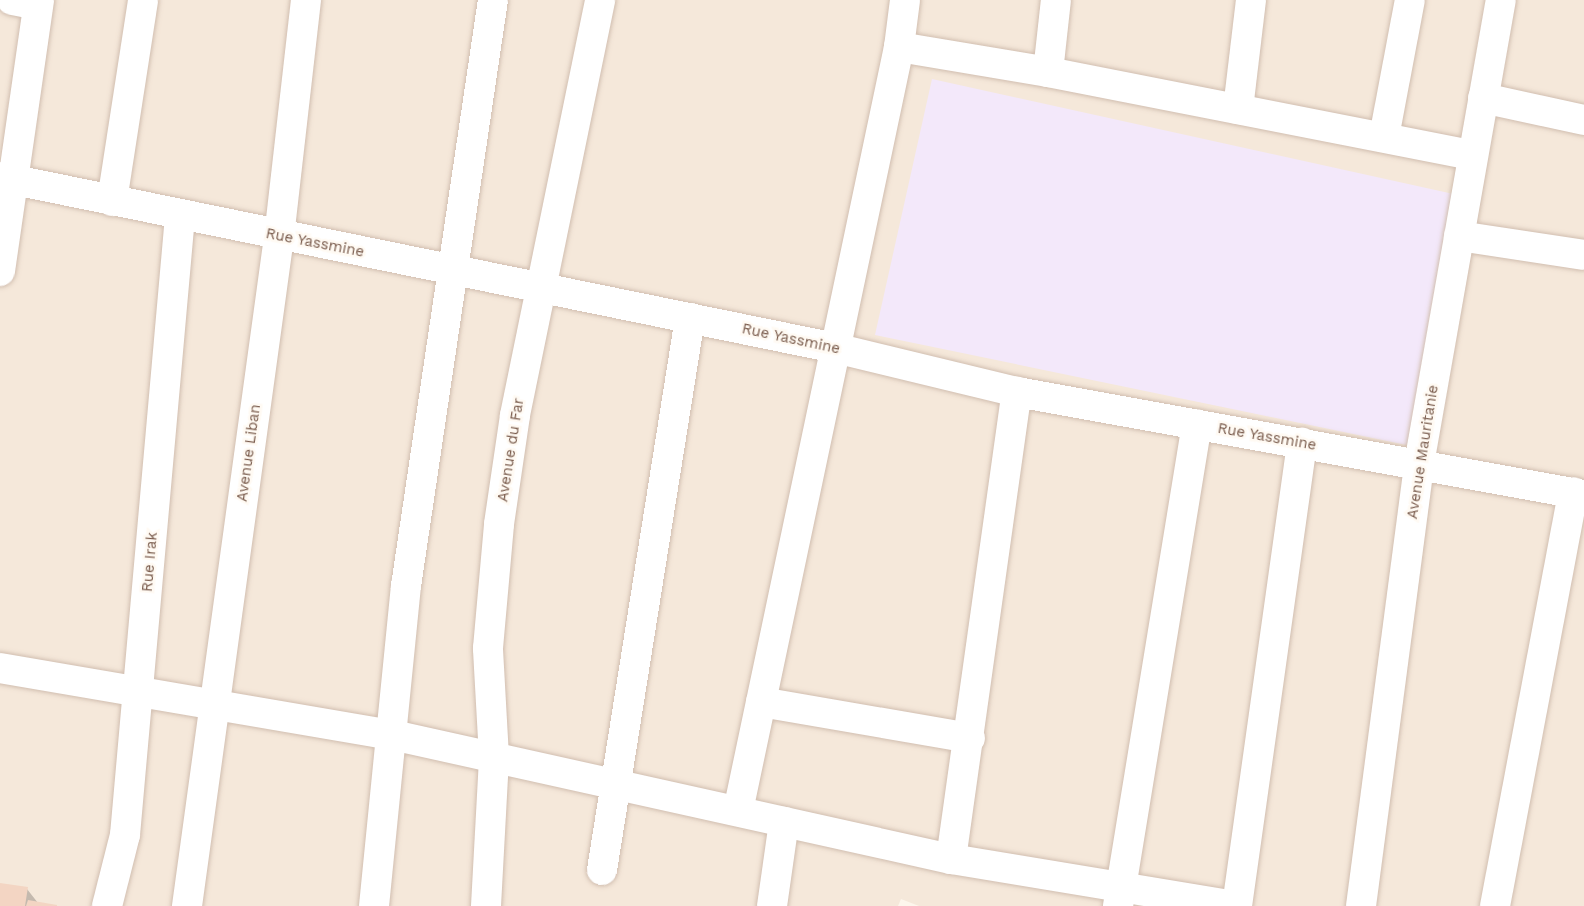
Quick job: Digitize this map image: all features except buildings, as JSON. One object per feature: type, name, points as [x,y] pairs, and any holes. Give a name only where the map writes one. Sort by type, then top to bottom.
[{"type":"street","points":[[112,201],[143,0]]},
{"type":"street","name":"Avenue Liban","points":[[187,906],[279,237],[306,0]]},
{"type":"street","points":[[374,906],[388,734],[406,586],[493,0]]},
{"type":"street","name":"Avenue du Far","points":[[486,906],[494,758],[488,648],[499,524],[515,415],[600,0]]},
{"type":"street","points":[[738,811],[899,47],[905,0]]},
{"type":"street","points":[[1048,72],[1056,0]]},
{"type":"street","points":[[1238,109],[1251,0]]},
{"type":"street","points":[[1384,137],[1410,0]]},
{"type":"street","name":"Avenue Mauritanie","points":[[1361,906],[1419,464],[1501,0]]},
{"type":"street","points":[[0,271],[6,178],[30,2]]},
{"type":"street","points":[[899,47],[1048,72],[1473,155]]},
{"type":"street","points":[[1484,98],[1584,120]]},
{"type":"street","name":"Rue Yassmine","points":[[6,178],[279,237],[542,287],[835,348],[1017,392],[1578,494]]},
{"type":"street","name":"Rue Irak","points":[[107,906],[125,835],[180,216]]},
{"type":"street","points":[[1459,236],[1584,255]]},
{"type":"street","points":[[602,870],[613,782],[690,318]]},
{"type":"street","points":[[951,859],[970,738],[1017,392]]},
{"type":"street","points":[[1119,895],[1197,424]]},
{"type":"street","points":[[0,668],[138,694],[214,704],[388,734],[1119,895],[1236,906],[1302,443]]},
{"type":"street","points":[[1496,906],[1578,494]]},
{"type":"street","points":[[761,702],[970,738]]},
{"type":"street","points":[[772,906],[784,822]]},
{"type":"shaded area","points":[[0,0],[1584,0],[1584,906],[919,906],[901,899],[898,906],[0,906]]},
{"type":"shaded area","points":[[932,79],[1458,195],[1411,446],[875,335]]}]
